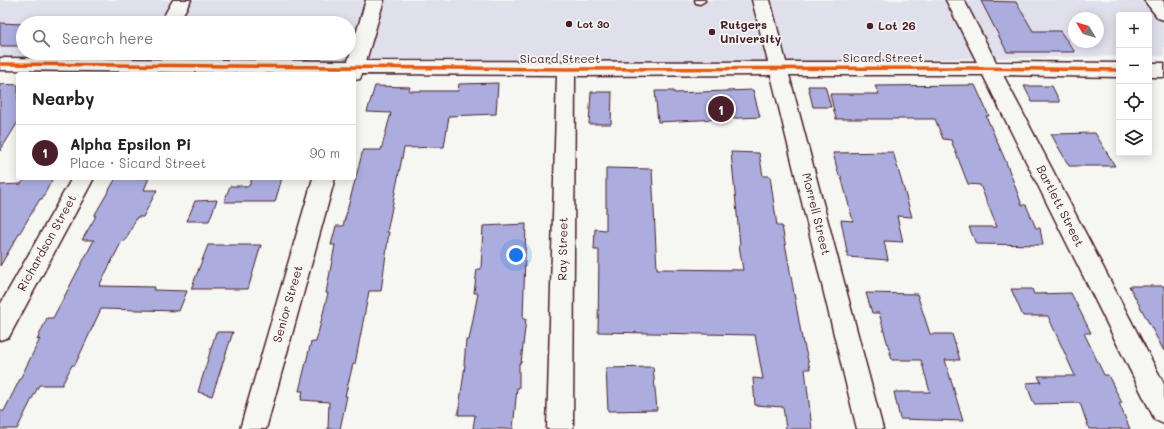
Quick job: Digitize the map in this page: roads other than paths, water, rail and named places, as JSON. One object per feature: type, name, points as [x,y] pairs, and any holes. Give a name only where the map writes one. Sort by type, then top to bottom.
[{"type":"street","points":[[173,16],[182,0]]},
{"type":"street","points":[[354,71],[375,0]]},
{"type":"street","name":"Morrell Street","points":[[761,0],[870,429]]},
{"type":"street","name":"Bartlett Street","points":[[955,0],[1164,411]]},
{"type":"street","points":[[1153,0],[1164,14]]},
{"type":"street","name":"Sicard Street","points":[[0,64],[146,64],[354,71],[990,68],[1116,70]]},
{"type":"street","name":"Ray Street","points":[[560,429],[566,69]]},
{"type":"street","points":[[1152,70],[1164,70]]},
{"type":"street","name":"Richardson Street","points":[[0,329],[82,180]]},
{"type":"street","name":"Senior Street","points":[[253,429],[323,180]]},
{"type":"place","name":"Lot 30","points":[[569,24]]},
{"type":"place","name":"Lot 26","points":[[870,26]]},
{"type":"place","name":"Rutgers University","points":[[712,32]]},
{"type":"place","name":"Alpha Epsilon Pi","points":[[721,109]]}]
